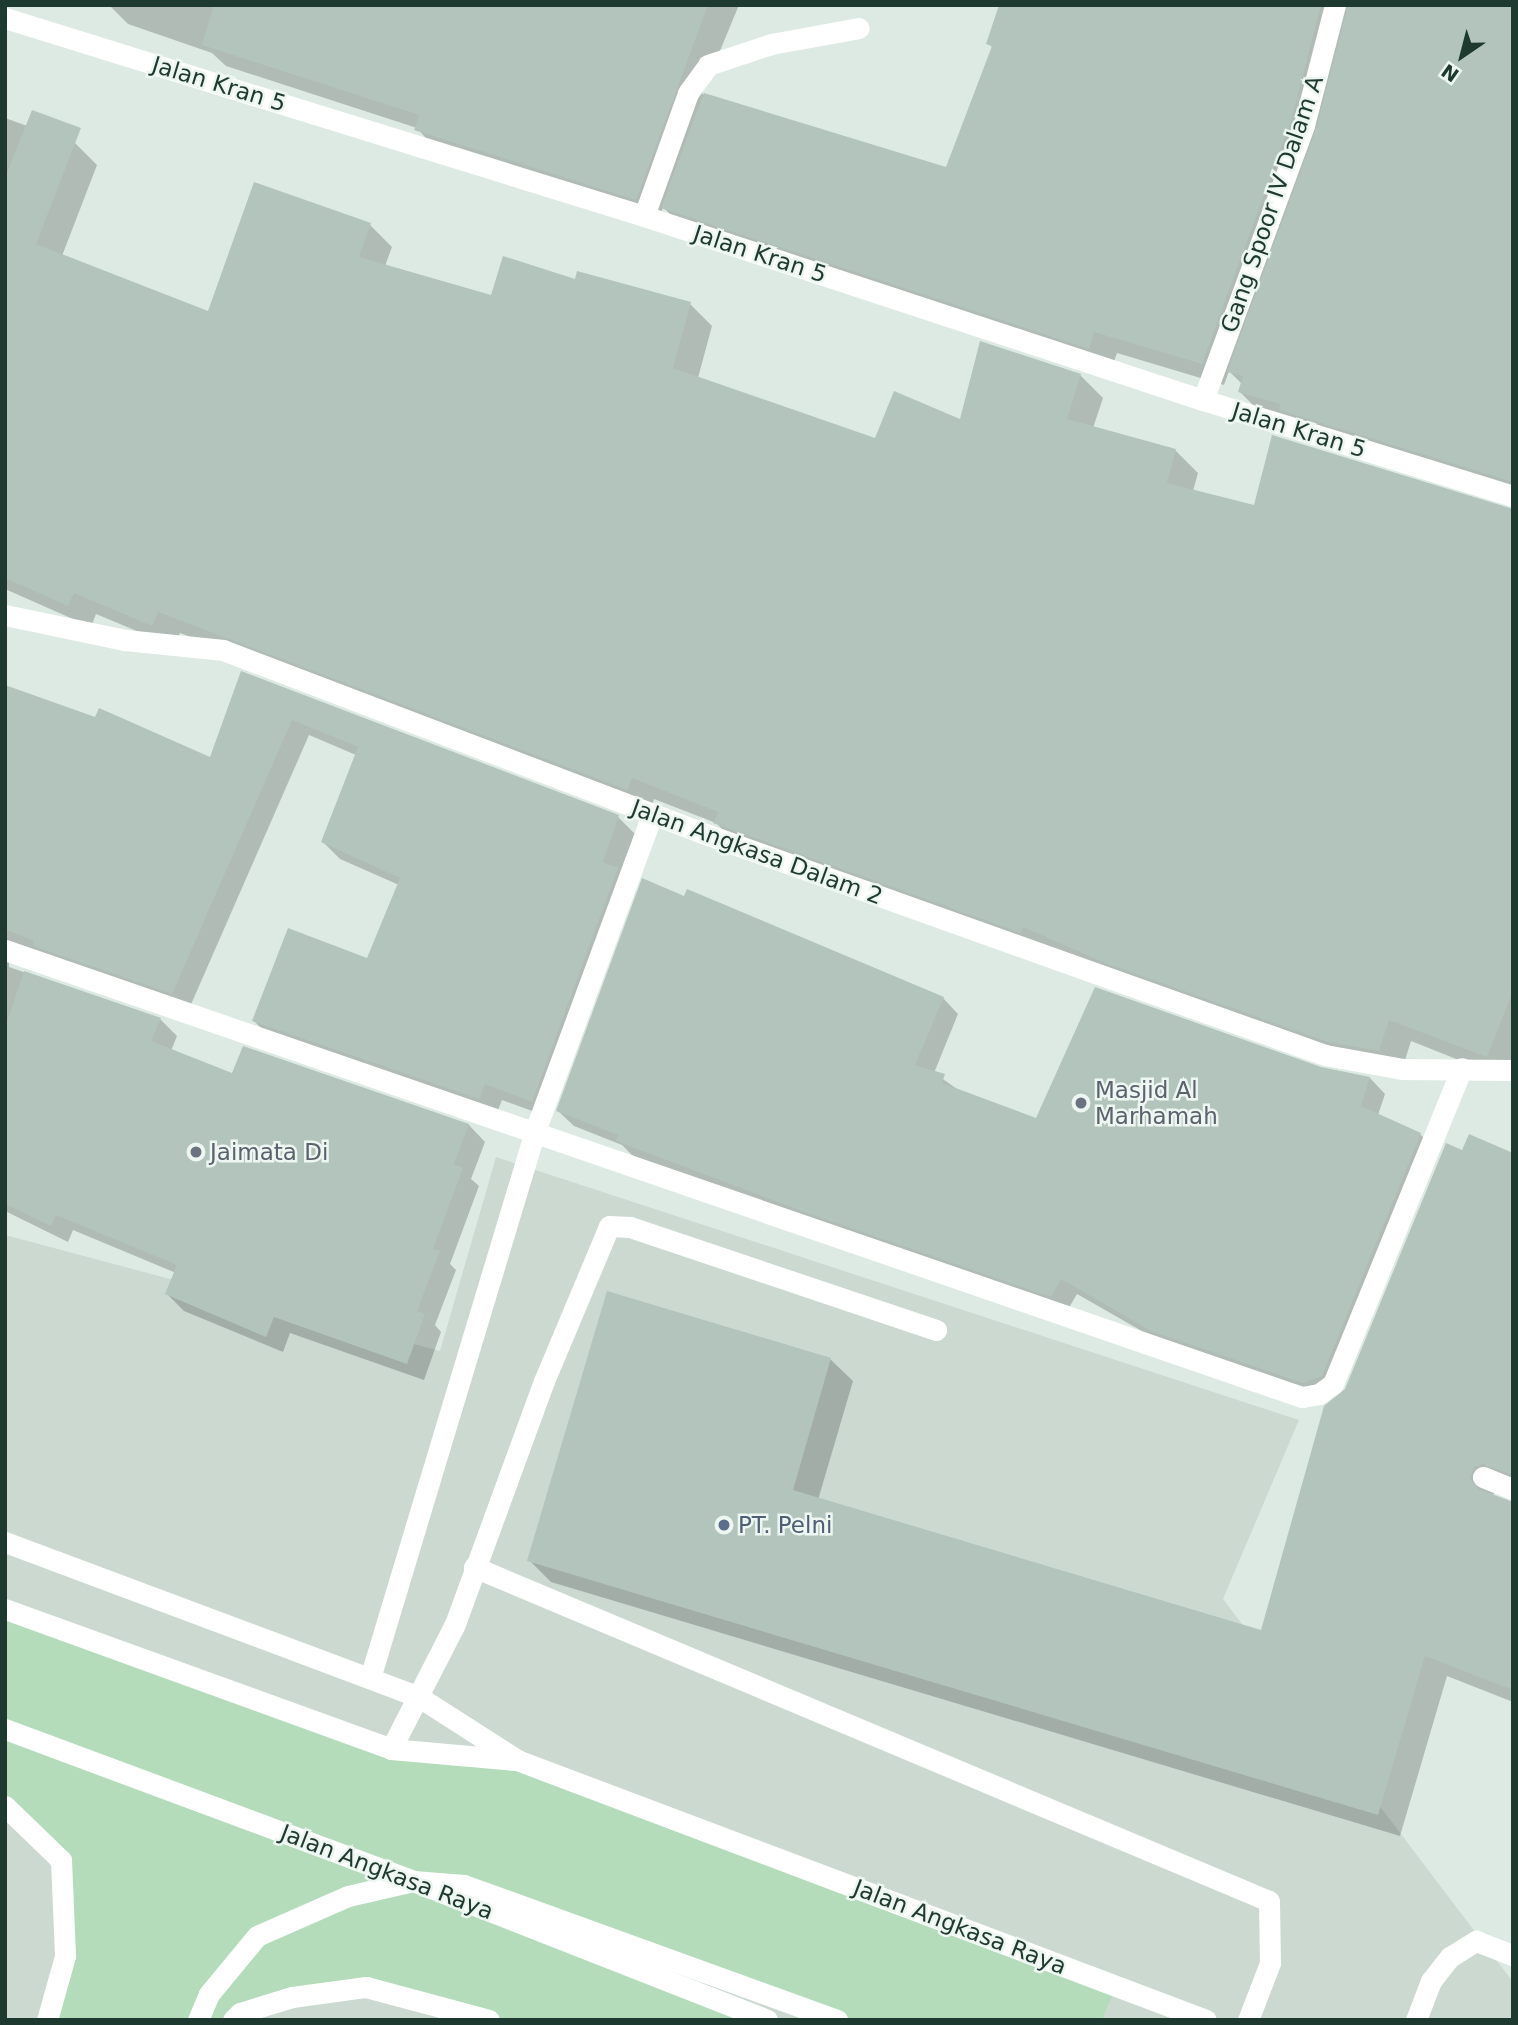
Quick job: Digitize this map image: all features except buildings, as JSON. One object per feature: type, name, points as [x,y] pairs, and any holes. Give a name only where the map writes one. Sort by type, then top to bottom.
[{"type":"street","name":"Gang Spoor IV Dalam A","points":[[1203,400],[1304,125],[1335,5]]},
{"type":"street","name":"Jalan Kran 5","points":[[5,18],[644,216],[1203,400],[1513,496]]},
{"type":"street","points":[[644,216],[688,93],[708,65],[771,44],[859,28]]},
{"type":"street","name":"Jalan Angkasa Dalam 2","points":[[5,615],[125,640],[223,650],[652,814],[1325,1055],[1402,1069],[1513,1070]]},
{"type":"street","points":[[370,1678],[535,1131],[652,814]]},
{"type":"street","points":[[5,950],[1302,1397],[1319,1394],[1333,1384],[1462,1068]]},
{"type":"street","points":[[391,1749],[455,1624],[474,1567],[608,1226],[630,1227],[936,1330]]},
{"type":"street","points":[[1483,1477],[1513,1489]]},
{"type":"street","name":"Jalan Angkasa Raya","points":[[5,1542],[419,1697],[517,1760],[1206,2020]]},
{"type":"street","points":[[474,1567],[1269,1901],[1270,1964],[1248,2020]]},
{"type":"street","name":"Jalan Angkasa Raya","points":[[5,1609],[391,1749],[517,1760]]},
{"type":"street","name":"Jalan Angkasa Raya","points":[[5,1729],[413,1881],[767,2020]]},
{"type":"street","points":[[5,1806],[61,1860],[66,1917],[59,1986],[47,2020]]},
{"type":"street","points":[[198,2020],[209,1994],[257,1936],[348,1896],[413,1881],[464,1885],[837,2020]]},
{"type":"street","points":[[1416,2020],[1431,1981],[1450,1957],[1476,1941],[1513,1955]]},
{"type":"street","points":[[233,2020],[240,2013],[292,1997],[366,1987],[489,2020]]},
{"type":"shaded area","points":[[496,1157],[1299,1420],[1223,1599],[1513,1982],[1513,2020],[5,2020],[5,1235],[440,1351]]},
{"type":"green space","points":[[5,1609],[391,1749],[517,1760],[1116,1986],[1102,2020],[833,2020],[413,1881],[5,1729]]},
{"type":"green space","points":[[5,1731],[766,2020],[489,2020],[366,1987],[233,2020],[41,2020],[65,1955],[61,1860],[5,1806]]},
{"type":"place","name":"Masjid Al Marhamah","points":[[1081,1103]]},
{"type":"place","name":"Jaimata Di","points":[[196,1152]]},
{"type":"place","name":"PT. Pelni","points":[[724,1525]]}]
